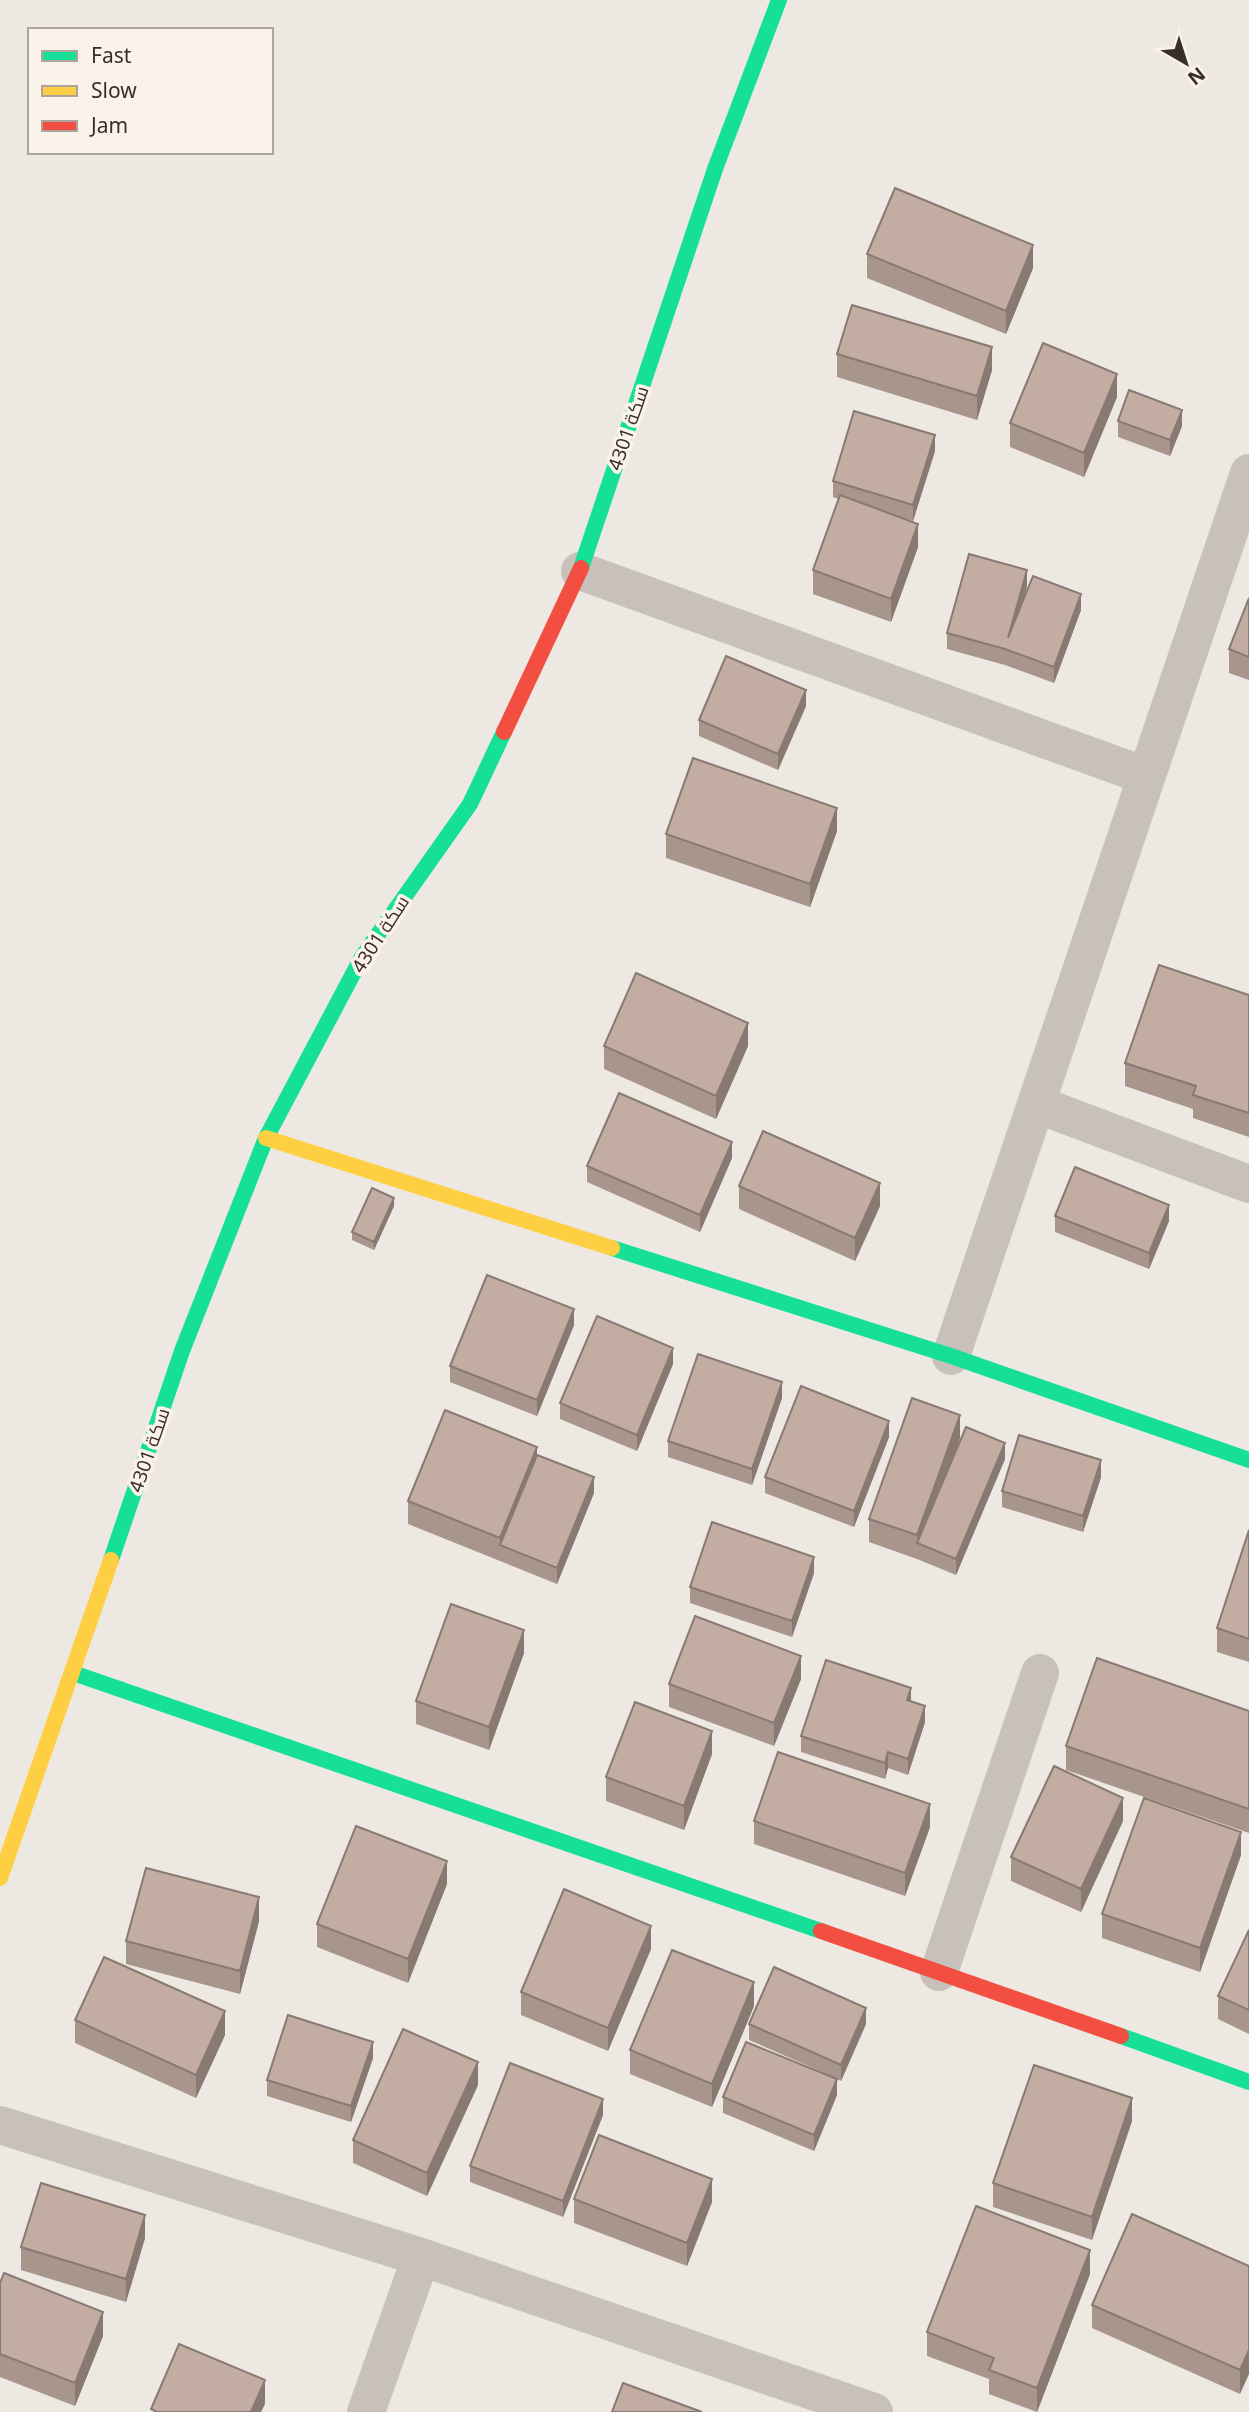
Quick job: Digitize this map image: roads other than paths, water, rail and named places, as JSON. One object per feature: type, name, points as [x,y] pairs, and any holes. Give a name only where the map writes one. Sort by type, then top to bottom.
[{"type":"street","name":"سكة 4301","points":[[0,1878],[183,1351],[266,1138],[362,957],[470,804],[580,571],[715,169],[779,0]]},
{"type":"street","points":[[951,1356],[1249,473]]},
{"type":"street","points":[[580,571],[1146,776]]},
{"type":"street","points":[[1036,1104],[1249,1184]]},
{"type":"street","points":[[266,1138],[951,1356],[1249,1460]]},
{"type":"street","points":[[73,1673],[1249,2082]]},
{"type":"street","points":[[939,1972],[1040,1673]]},
{"type":"street","points":[[0,2124],[421,2257],[828,2405],[874,2412]]},
{"type":"street","points":[[366,2412],[421,2257]]}]
